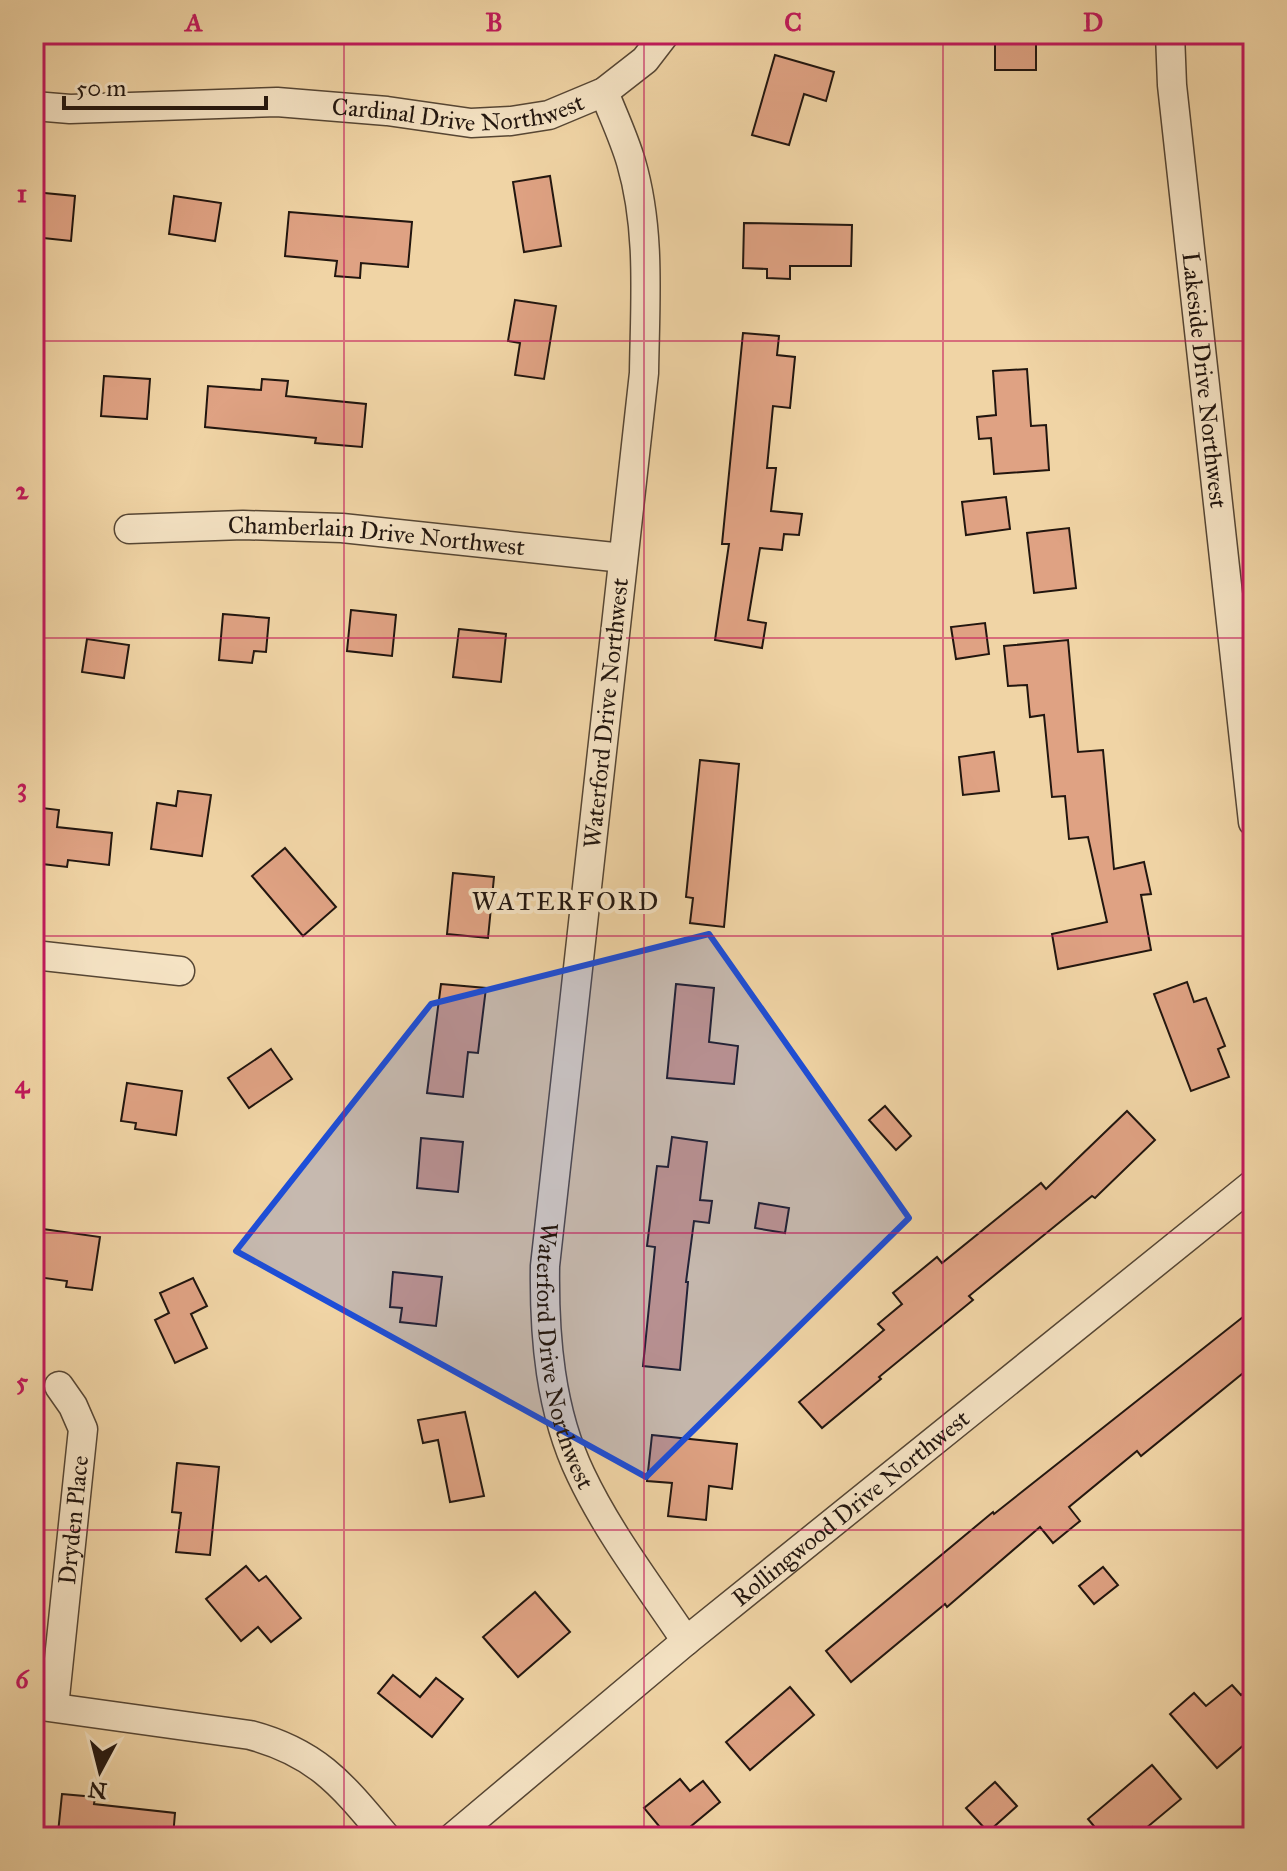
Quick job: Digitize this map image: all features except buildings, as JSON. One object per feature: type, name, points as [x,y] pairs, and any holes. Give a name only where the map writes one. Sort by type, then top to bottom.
[{"type":"street","name":"Cardinal Drive Northwest","points":[[34,106],[70,109],[277,102],[373,109],[471,123],[511,121],[549,115],[604,92],[645,60],[665,34]]},
{"type":"street","name":"Lakeside Drive Northwest","points":[[1170,34],[1172,85],[1253,822]]},
{"type":"street","name":"Waterford Drive Northwest","points":[[604,92],[631,162],[645,248],[644,373],[545,1266],[547,1344],[559,1413],[581,1476],[615,1534],[686,1641]]},
{"type":"street","name":"Chamberlain Drive Northwest","points":[[129,529],[243,525],[342,528],[623,558]]},
{"type":"street","points":[[34,955],[180,971]]},
{"type":"street","name":"Rollingwood Drive Northwest","points":[[453,1837],[686,1641],[1253,1184]]},
{"type":"street","name":"Dryden Place","points":[[44,1706],[83,1429],[73,1406],[59,1386]]},
{"type":"street","points":[[44,1706],[270,1740],[313,1761],[337,1780],[386,1837]]},
{"type":"highlighted area","points":[[709,934],[909,1218],[646,1477],[236,1251],[431,1004]]},
{"type":"district","name":"WATERFORD","points":[[566,901]]}]
